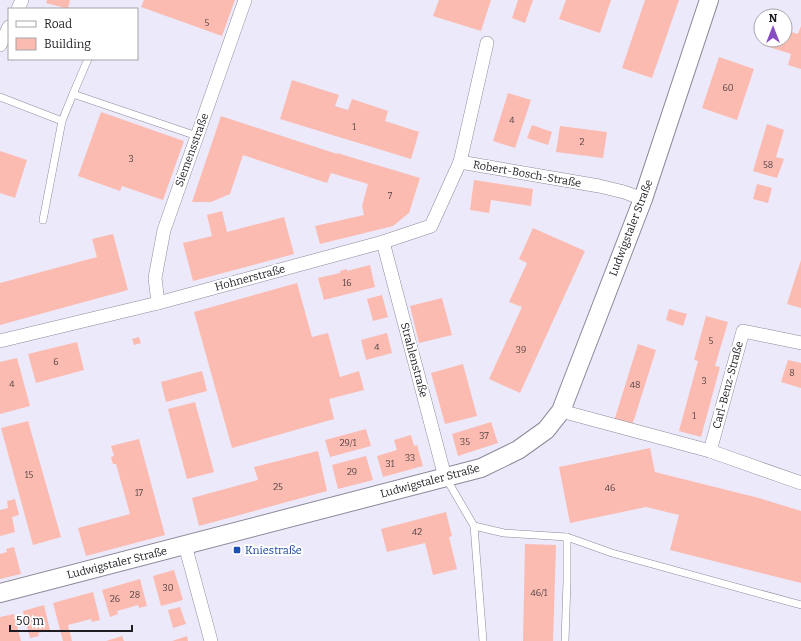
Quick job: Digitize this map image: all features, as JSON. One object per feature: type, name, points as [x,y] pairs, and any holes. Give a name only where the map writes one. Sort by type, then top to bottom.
[{"type":"main road","name":"Ludwigstaler Straße","points":[[0,593],[481,468],[518,450],[546,430],[561,411],[643,199],[709,0]]},
{"type":"street","name":"Siemensstraße","points":[[158,303],[155,278],[164,230],[245,0]]},
{"type":"street","points":[[0,45],[8,29]]},
{"type":"street","name":"Robert-Bosch-Straße","points":[[487,43],[460,162],[599,186],[624,192],[643,199]]},
{"type":"street","name":"Hohnerstraße","points":[[0,341],[158,303],[383,242],[431,226],[460,162]]},
{"type":"street","name":"Strahlenstraße","points":[[383,242],[445,477]]},
{"type":"street","name":"Carl-Benz-Straße","points":[[710,451],[743,330],[801,343]]},
{"type":"street","points":[[561,411],[710,451],[801,483]]},
{"type":"street","points":[[185,545],[211,641]]},
{"type":"lane","points":[[43,220],[62,121],[88,60]]},
{"type":"lane","points":[[73,94],[197,136]]},
{"type":"lane","points":[[0,98],[62,121]]},
{"type":"lane","points":[[445,477],[474,526],[483,641]]},
{"type":"lane","points":[[474,526],[504,533],[567,537],[612,553],[801,604]]},
{"type":"lane","points":[[565,641],[568,581],[567,537]]},
{"type":"building","points":[[47,0],[70,0],[68,8],[46,3]]},
{"type":"building","points":[[144,0],[235,0],[222,36],[141,7]]},
{"type":"building","points":[[439,0],[491,0],[481,31],[433,16]]},
{"type":"building","points":[[518,0],[533,0],[525,23],[512,18]]},
{"type":"building","points":[[566,0],[611,0],[600,33],[559,19]]},
{"type":"building","points":[[645,0],[679,0],[652,78],[622,68]]},
{"type":"building","points":[[801,26],[801,69],[788,65],[791,54],[772,48],[793,48],[793,32],[798,34]]},
{"type":"building","points":[[719,57],[754,69],[737,120],[702,108]]},
{"type":"building","points":[[292,80],[339,95],[335,106],[348,110],[352,99],[388,111],[385,121],[419,132],[411,159],[280,119]]},
{"type":"building","points":[[508,93],[531,100],[515,148],[493,141]]},
{"type":"building","points":[[101,112],[184,141],[163,200],[122,186],[120,191],[78,176]]},
{"type":"building","points":[[221,116],[337,154],[420,178],[409,213],[393,226],[320,244],[315,226],[364,215],[362,206],[368,184],[331,173],[327,183],[243,155],[230,194],[211,202],[192,202]]},
{"type":"building","points":[[767,124],[784,130],[776,157],[784,159],[777,178],[753,171]]},
{"type":"building","points":[[532,125],[552,132],[548,145],[527,138]]},
{"type":"building","points":[[560,126],[607,132],[603,158],[556,152]]},
{"type":"building","points":[[0,151],[27,160],[15,198],[0,193]]},
{"type":"building","points":[[474,180],[533,189],[531,206],[491,200],[489,213],[470,210]]},
{"type":"building","points":[[757,184],[772,188],[768,203],[753,199]]},
{"type":"building","points":[[222,211],[227,232],[284,217],[294,254],[193,281],[183,243],[212,236],[207,215]]},
{"type":"building","points":[[533,228],[585,251],[520,393],[489,379],[522,307],[509,302],[527,263],[519,259]]},
{"type":"building","points":[[113,234],[128,290],[0,325],[0,283],[97,257],[92,239]]},
{"type":"building","points":[[801,260],[801,308],[787,304]]},
{"type":"building","points":[[370,265],[375,287],[324,300],[318,278],[340,273],[340,271],[347,269],[347,271]]},
{"type":"building","points":[[297,283],[312,337],[328,333],[340,377],[359,371],[364,390],[329,399],[334,419],[232,448],[194,312]]},
{"type":"building","points":[[382,295],[388,317],[373,321],[367,299]]},
{"type":"building","points":[[442,298],[452,335],[419,343],[410,306]]},
{"type":"building","points":[[669,309],[687,314],[683,326],[666,320]]},
{"type":"building","points":[[706,316],[728,322],[715,366],[720,367],[701,437],[679,431],[698,361],[694,360]]},
{"type":"building","points":[[387,333],[392,353],[366,360],[361,340]]},
{"type":"building","points":[[139,337],[141,343],[134,345],[132,339]]},
{"type":"building","points":[[77,342],[84,370],[36,383],[28,354]]},
{"type":"building","points":[[638,344],[656,350],[632,426],[614,421]]},
{"type":"building","points":[[17,358],[30,406],[0,414],[0,362]]},
{"type":"building","points":[[788,360],[801,363],[801,388],[781,382]]},
{"type":"building","points":[[463,364],[477,416],[445,424],[431,373]]},
{"type":"building","points":[[202,371],[207,391],[166,402],[161,382]]},
{"type":"building","points":[[195,402],[214,472],[187,479],[168,409]]},
{"type":"building","points":[[28,421],[61,537],[33,545],[1,428]]},
{"type":"building","points":[[491,422],[498,443],[458,456],[452,434]]},
{"type":"building","points":[[366,429],[371,446],[330,457],[325,440]]},
{"type":"building","points":[[411,435],[414,446],[417,445],[423,466],[383,477],[377,456],[397,450],[394,440]]},
{"type":"building","points":[[139,439],[165,535],[86,556],[78,528],[130,514],[116,464],[113,464],[111,457],[114,456],[111,446]]},
{"type":"building","points":[[650,448],[655,472],[759,498],[801,511],[801,583],[670,550],[679,515],[646,507],[570,523],[559,467]]},
{"type":"building","points":[[318,451],[327,491],[199,526],[192,498],[258,480],[254,467]]},
{"type":"building","points":[[366,456],[373,480],[338,489],[332,465]]},
{"type":"building","points":[[15,499],[19,515],[12,517],[15,532],[0,536],[0,510],[8,508],[7,501]]},
{"type":"building","points":[[446,512],[452,536],[449,537],[457,569],[433,575],[425,543],[387,552],[381,529]]},
{"type":"building","points":[[525,544],[556,545],[553,641],[523,641]]},
{"type":"building","points":[[14,547],[21,574],[0,579],[0,554],[7,552],[6,549]]},
{"type":"building","points":[[174,570],[183,600],[161,606],[153,576]]},
{"type":"building","points":[[140,579],[147,606],[139,608],[138,605],[117,611],[118,614],[110,617],[102,590]]},
{"type":"building","points":[[93,592],[100,620],[92,622],[91,619],[68,625],[72,641],[63,641],[53,603]]},
{"type":"building","points":[[44,605],[50,630],[38,633],[39,636],[30,638],[23,611]]},
{"type":"building","points":[[180,607],[186,624],[173,628],[168,610]]},
{"type":"building","points":[[14,614],[21,641],[0,641],[0,617]]},
{"type":"building","points":[[122,636],[124,641],[106,641]]},
{"type":"building","points":[[187,636],[188,641],[172,641]]},
{"type":"place","name":"Kniestraße","points":[[237,550]]}]
